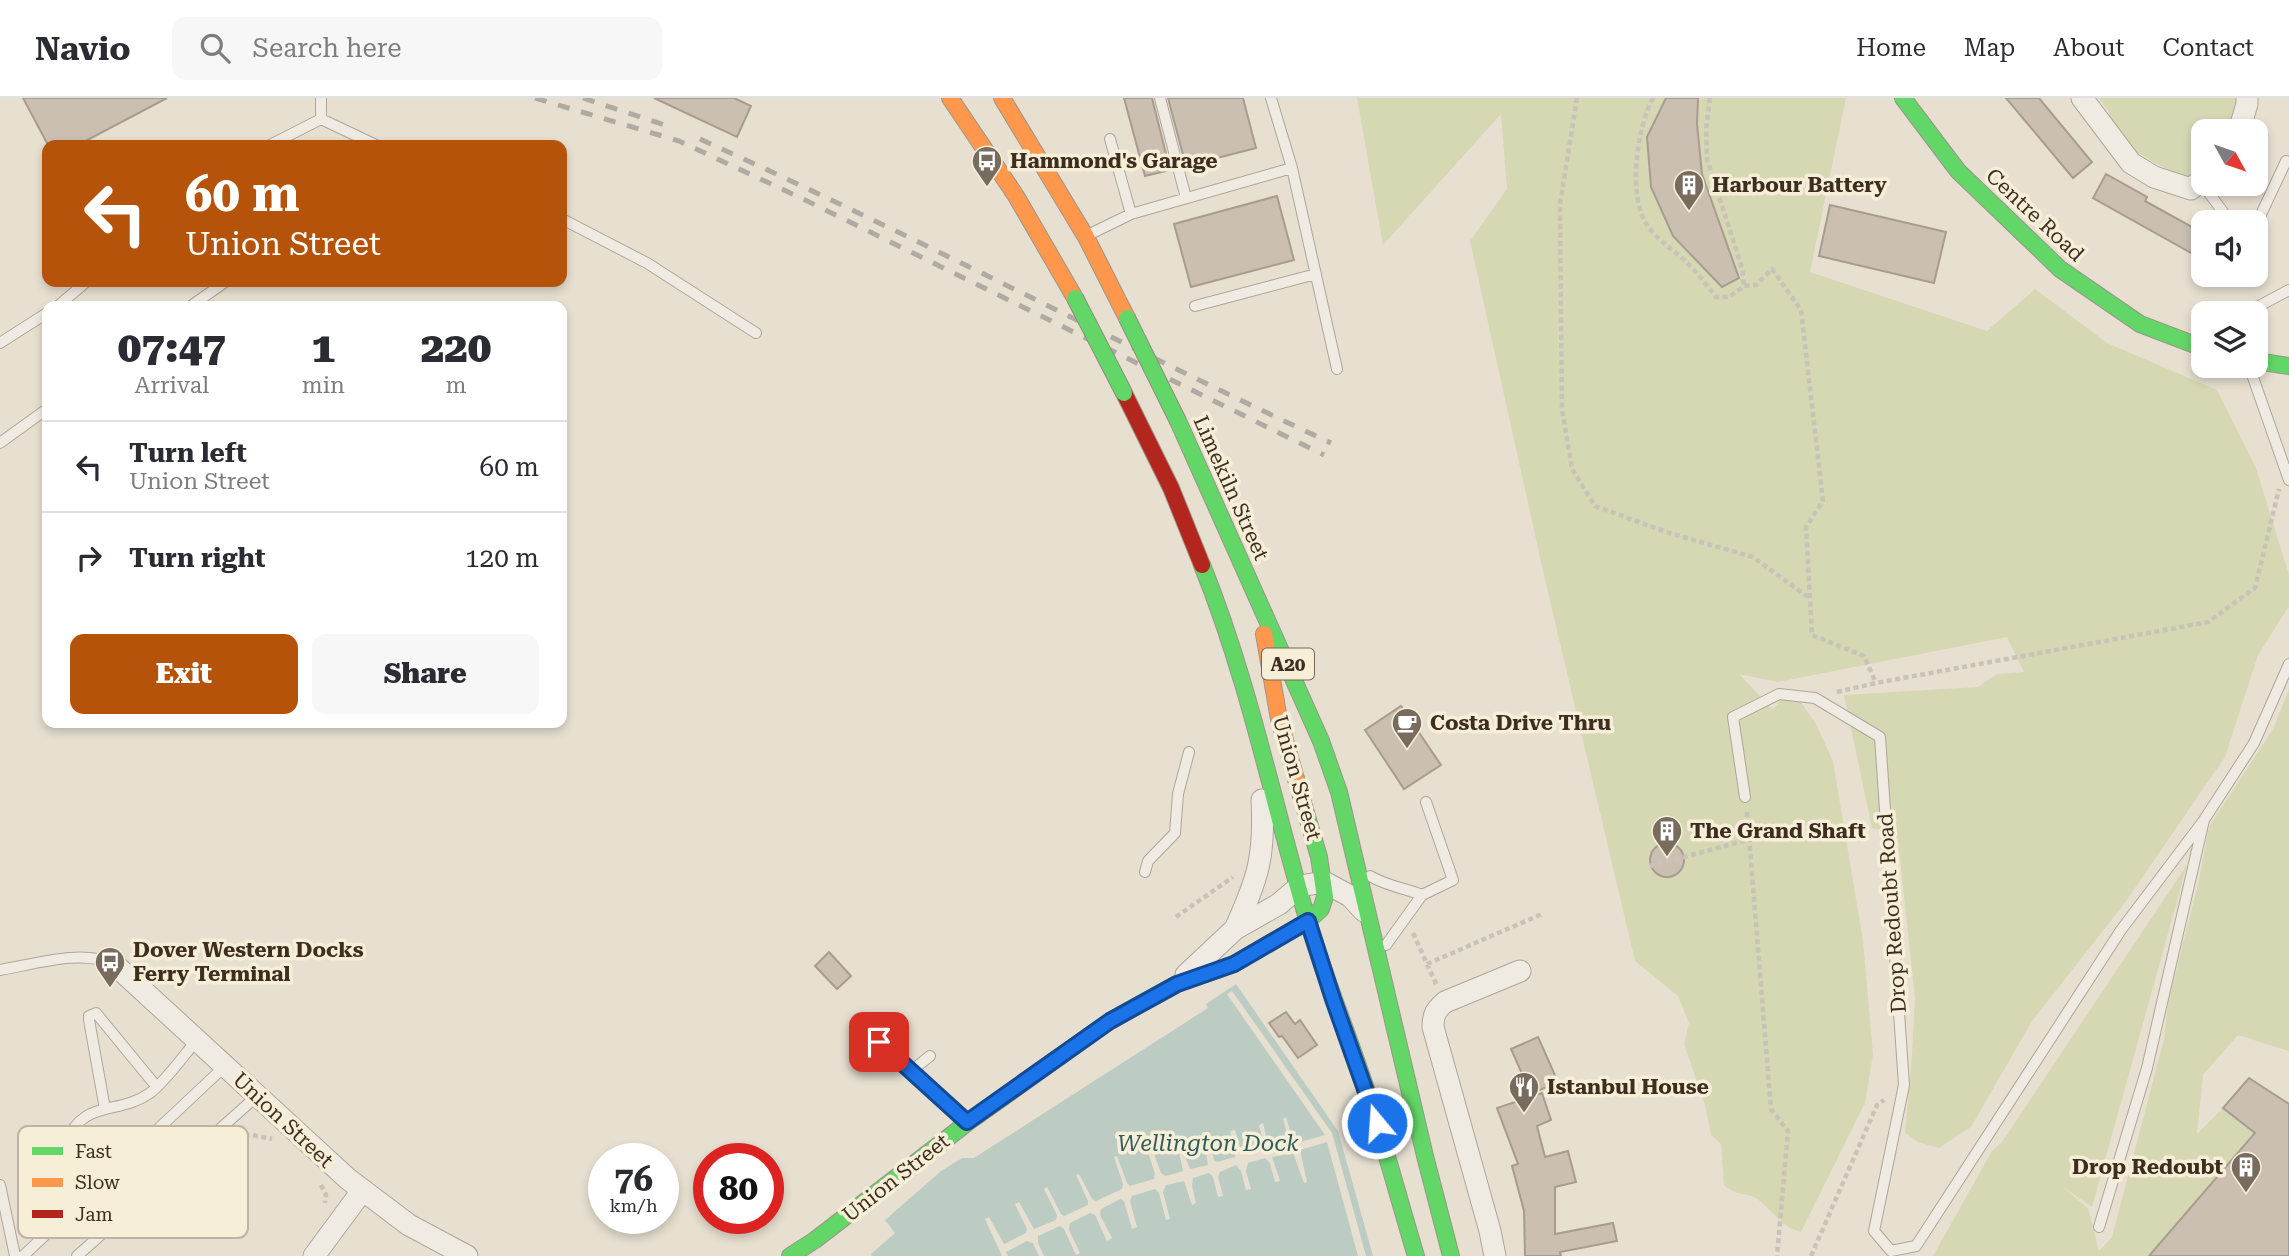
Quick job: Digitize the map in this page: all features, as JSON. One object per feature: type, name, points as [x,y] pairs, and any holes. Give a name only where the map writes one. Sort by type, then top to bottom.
[{"type":"main road","name":"A20","points":[[950,98],[1026,211],[1075,298],[1171,488],[1206,572],[1235,654],[1308,921],[1369,1097],[1416,1256]]},
{"type":"main road","name":"Limekiln Street","points":[[1002,98],[1086,237],[1178,421],[1255,592],[1321,741],[1339,792],[1369,917]]},
{"type":"main road","name":"Centre Road","points":[[1903,98],[1958,171],[2060,270],[2140,324],[2191,340]]},
{"type":"main road","points":[[2268,363],[2289,366]]},
{"type":"main road","name":"Union Street","points":[[790,1256],[815,1240],[967,1122],[1110,1021],[1177,984],[1234,964],[1308,921],[1321,909],[1325,897],[1319,857],[1279,719],[1255,592]]},
{"type":"main road","name":"A20","points":[[1369,917],[1405,1075],[1451,1256]]},
{"type":"street","points":[[2082,98],[2131,163],[2154,177],[2191,189]]},
{"type":"street","points":[[2243,119],[2247,98]]},
{"type":"street","name":"Union Street","points":[[1235,929],[1252,892],[1262,855],[1263,752]]},
{"type":"street","points":[[1324,882],[1350,895],[1369,917]]},
{"type":"street","name":"Union Street","points":[[1177,984],[1235,929],[1268,911],[1300,886],[1324,882]]},
{"type":"street","name":"Union Street","points":[[114,964],[362,1191],[409,1225],[467,1256]]},
{"type":"street","points":[[1495,1256],[1433,1027],[1433,1017],[1436,1009],[1445,1002],[1520,971]]},
{"type":"street","points":[[1405,1075],[1432,1091],[1452,1094]]},
{"type":"street","points":[[314,1256],[362,1191]]},
{"type":"lane","points":[[321,98],[321,119]]},
{"type":"lane","points":[[1160,98],[1186,198]]},
{"type":"lane","points":[[1271,98],[1292,168],[1337,369]]},
{"type":"lane","points":[[280,140],[321,119]]},
{"type":"lane","points":[[321,119],[365,140]]},
{"type":"lane","points":[[1110,139],[1131,214]]},
{"type":"lane","points":[[2263,210],[2286,161]]},
{"type":"lane","points":[[1086,237],[1131,214],[1292,168]]},
{"type":"lane","points":[[567,222],[647,263],[756,333]]},
{"type":"lane","points":[[1195,306],[1316,274]]},
{"type":"lane","points":[[64,301],[80,287]]},
{"type":"lane","points":[[198,301],[218,287]]},
{"type":"lane","points":[[2268,301],[2289,290]]},
{"type":"lane","points":[[0,343],[42,316]]},
{"type":"lane","points":[[2253,378],[2289,480]]},
{"type":"lane","points":[[0,443],[42,414]]},
{"type":"lane","name":"Drop Redoubt Road","points":[[1745,797],[1734,717],[1779,694],[1815,698],[1880,737],[1904,1085],[1874,1231],[1891,1251],[1916,1246],[2121,930],[2204,820],[2254,743],[2289,664]]},
{"type":"lane","points":[[1145,872],[1148,861],[1175,833],[1178,794],[1189,752]]},
{"type":"lane","points":[[1377,958],[1422,895],[1453,880],[1426,802]]},
{"type":"lane","name":"Drop Redoubt Road","points":[[2099,1227],[2147,1069],[2204,820]]},
{"type":"lane","points":[[1359,870],[1385,885],[1422,895]]},
{"type":"lane","points":[[0,970],[79,956],[101,958],[114,964]]},
{"type":"lane","points":[[105,1109],[89,1020],[92,1013],[96,1013],[156,1086]]},
{"type":"lane","points":[[863,1027],[967,1122]]},
{"type":"lane","points":[[75,1126],[85,1115],[149,1093],[197,1040]]},
{"type":"lane","points":[[910,1072],[930,1056]]},
{"type":"lane","points":[[162,1126],[225,1066]]},
{"type":"lane","points":[[224,1126],[257,1096]]},
{"type":"lane","points":[[0,1185],[15,1256]]},
{"type":"lane","points":[[23,1256],[42,1238]]},
{"type":"lane","points":[[78,1256],[99,1238]]},
{"type":"path","points":[[1577,98],[1560,204],[1562,409],[1572,469],[1595,506],[1670,533],[1753,557],[1809,598]]},
{"type":"path","points":[[1653,98],[1638,144],[1636,193],[1646,225],[1662,244],[1698,274],[1716,297],[1729,297],[1744,286],[1756,285],[1772,269],[1801,310],[1823,501],[1806,527],[1812,635],[1864,656],[1876,682]]},
{"type":"path","points":[[1710,98],[1706,129],[1707,159],[1742,268],[1744,286]]},
{"type":"path","points":[[1815,698],[1876,682],[2208,622],[2255,588],[2285,468]]},
{"type":"path","points":[[1745,797],[1751,839],[1771,1109],[1788,1131],[1777,1256]]},
{"type":"path","points":[[1650,866],[1751,839]]},
{"type":"path","points":[[1176,917],[1239,873]]},
{"type":"path","points":[[1409,913],[1412,932],[1445,1002]]},
{"type":"path","points":[[1427,964],[1542,914]]},
{"type":"path","points":[[1811,1256],[1877,1105],[1904,1085]]},
{"type":"path","points":[[248,1136],[279,1142]]},
{"type":"path","points":[[319,1182],[326,1195],[323,1210]]},
{"type":"green space","points":[[1357,98],[1846,98],[1810,272],[1987,331],[2035,289],[2107,343],[2217,390],[2256,468],[2289,575],[2289,606],[2258,655],[2225,757],[2124,904],[2032,1021],[1971,1127],[1939,1148],[1918,1142],[1905,1133],[1915,998],[1897,832],[1872,828],[1844,695],[1978,687],[1997,674],[2024,672],[2007,637],[1778,682],[1739,674],[1773,710],[1781,699],[1800,701],[1816,724],[1833,761],[1863,941],[1873,1054],[1865,1103],[1801,1232],[1783,1223],[1756,1198],[1734,1192],[1724,1185],[1721,1144],[1711,1135],[1705,1105],[1684,1044],[1689,1023],[1678,996],[1635,961],[1543,571],[1470,241],[1507,189],[1501,114],[1383,245]]},
{"type":"green space","points":[[2099,98],[2238,98],[2234,119],[2191,119],[2189,176],[2154,163],[2135,150],[2107,126],[2109,112]]},
{"type":"green space","points":[[2289,689],[2289,1051],[2238,1035],[2203,1075],[2197,1134],[2223,1108],[2255,1133],[2149,1256],[1933,1256],[1992,1151],[2002,1142],[2187,865],[2092,1207],[2060,1185],[2088,1208],[2099,1251],[2112,1237],[2164,1039],[2168,1003],[2199,880],[2209,827],[2273,729]]},
{"type":"water","name":"Wellington Dock","points":[[1236,984],[1338,1131],[1373,1256],[872,1256],[871,1254],[895,1233],[885,1220],[941,1171],[962,1158],[974,1158],[1208,1008],[1206,1004]]},
{"type":"pier","points":[[1232,991],[1332,1133],[1366,1256],[1358,1256],[1327,1142],[1300,1150],[1307,1182],[1304,1183],[1293,1153],[1272,1157],[1280,1181],[1275,1182],[1270,1163],[1265,1158],[1248,1163],[1246,1171],[1251,1189],[1246,1190],[1241,1171],[1236,1165],[1220,1172],[1218,1177],[1223,1196],[1218,1197],[1213,1177],[1209,1173],[1193,1178],[1196,1203],[1192,1205],[1184,1181],[1166,1185],[1163,1192],[1170,1219],[1166,1220],[1159,1193],[1155,1189],[1132,1196],[1130,1201],[1137,1227],[1132,1229],[1124,1201],[1120,1199],[1101,1209],[1100,1215],[1112,1238],[1107,1241],[1095,1215],[1090,1213],[1070,1223],[1069,1230],[1080,1253],[1076,1255],[1060,1226],[1038,1236],[1044,1256],[1039,1256],[1033,1243],[1027,1241],[1006,1252],[1008,1256],[1002,1256],[985,1219],[989,1217],[1004,1244],[1026,1233],[1027,1229],[1015,1204],[1019,1202],[1034,1229],[1056,1220],[1057,1215],[1044,1189],[1047,1187],[1064,1216],[1088,1205],[1076,1175],[1079,1174],[1092,1199],[1096,1201],[1122,1189],[1123,1184],[1114,1157],[1117,1156],[1130,1186],[1154,1179],[1155,1174],[1147,1149],[1152,1148],[1161,1173],[1166,1176],[1183,1171],[1178,1147],[1181,1146],[1190,1169],[1208,1165],[1204,1139],[1208,1137],[1214,1160],[1217,1162],[1235,1157],[1230,1131],[1235,1130],[1241,1150],[1245,1154],[1263,1149],[1259,1125],[1263,1123],[1268,1144],[1288,1145],[1289,1139],[1283,1119],[1286,1117],[1292,1138],[1297,1143],[1325,1135],[1227,994]]},
{"type":"building","points":[[23,98],[167,98],[87,140],[45,140]]},
{"type":"building","points":[[654,98],[734,98],[751,106],[737,137]]},
{"type":"building","points":[[1124,98],[1152,98],[1170,170],[1145,176]]},
{"type":"building","points":[[1168,98],[1243,98],[1256,148],[1186,166]]},
{"type":"building","name":"Harbour Battery","points":[[1666,98],[1698,98],[1697,124],[1702,174],[1739,278],[1722,287],[1673,236],[1651,187],[1647,137]]},
{"type":"building","points":[[2006,98],[2039,98],[2092,162],[2073,178]]},
{"type":"building","points":[[2106,174],[2147,197],[2145,201],[2191,226],[2191,253],[2093,198]]},
{"type":"building","points":[[1277,196],[1294,260],[1191,287],[1174,224]]},
{"type":"building","points":[[1830,205],[1946,232],[1934,283],[1819,256]]},
{"type":"building","points":[[1401,706],[1441,765],[1404,789],[1365,730]]},
{"type":"building","name":"The Grand Shaft","points":[[1667,843],[1679,848],[1684,860],[1679,872],[1667,877],[1655,872],[1650,860],[1655,848]]},
{"type":"building","points":[[829,952],[851,976],[837,989],[815,966]]},
{"type":"building","points":[[1286,1012],[1295,1024],[1300,1020],[1317,1045],[1298,1058],[1269,1023]]},
{"type":"building","points":[[1538,1037],[1558,1082],[1531,1094],[1511,1049]]},
{"type":"building","name":"Drop Redoubt","points":[[2249,1078],[2289,1104],[2289,1256],[2149,1256],[2255,1133],[2223,1108]]},
{"type":"building","points":[[1542,1093],[1551,1120],[1537,1126],[1545,1157],[1568,1151],[1576,1182],[1555,1187],[1555,1234],[1613,1223],[1617,1241],[1560,1252],[1561,1256],[1525,1256],[1524,1211],[1512,1166],[1518,1164],[1497,1108]]},
{"type":"railway","points":[[535,98],[679,141],[799,197],[1324,455]]},
{"type":"railway","points":[[583,98],[668,126]]},
{"type":"railway","points":[[700,139],[859,213],[1331,443]]},
{"type":"traffic: fast","points":[[1903,98],[1958,171],[2060,269],[2140,324],[2191,343]]},
{"type":"traffic: fast","points":[[1075,298],[1124,393]]},
{"type":"traffic: fast","points":[[1127,318],[1178,421]]},
{"type":"traffic: fast","points":[[2268,363],[2289,366]]},
{"type":"traffic: fast","points":[[1178,421],[1321,741],[1339,792],[1451,1256]]},
{"type":"traffic: fast","points":[[1202,565],[1247,698],[1308,922],[1369,1098],[1416,1256]]},
{"type":"traffic: fast","points":[[790,1256],[815,1240],[967,1123],[1110,1021],[1177,984],[1234,964],[1308,921],[1321,909],[1325,897],[1319,857],[1296,779]]},
{"type":"traffic: slow","points":[[950,98],[1016,196],[1075,298]]},
{"type":"traffic: slow","points":[[1002,98],[1086,237],[1127,318]]},
{"type":"traffic: slow","points":[[1264,634],[1279,719],[1296,779]]},
{"type":"traffic: jam","points":[[1124,393],[1171,488],[1202,565]]},
{"type":"place","name":"Hammond's Garage","points":[[987,188]]},
{"type":"place","name":"Harbour Battery","points":[[1689,212]]},
{"type":"place","name":"Costa Drive Thru","points":[[1407,750]]},
{"type":"place","name":"The Grand Shaft","points":[[1667,858]]},
{"type":"place","name":"Dover Western Docks Ferry Terminal","points":[[110,989]]},
{"type":"place","name":"Istanbul House","points":[[1524,1114]]},
{"type":"place","name":"Drop Redoubt","points":[[2246,1194]]},
{"type":"route","points":[[879,1042],[967,1122],[1110,1021],[1177,984],[1234,964],[1308,921],[1377,1123]]}]
